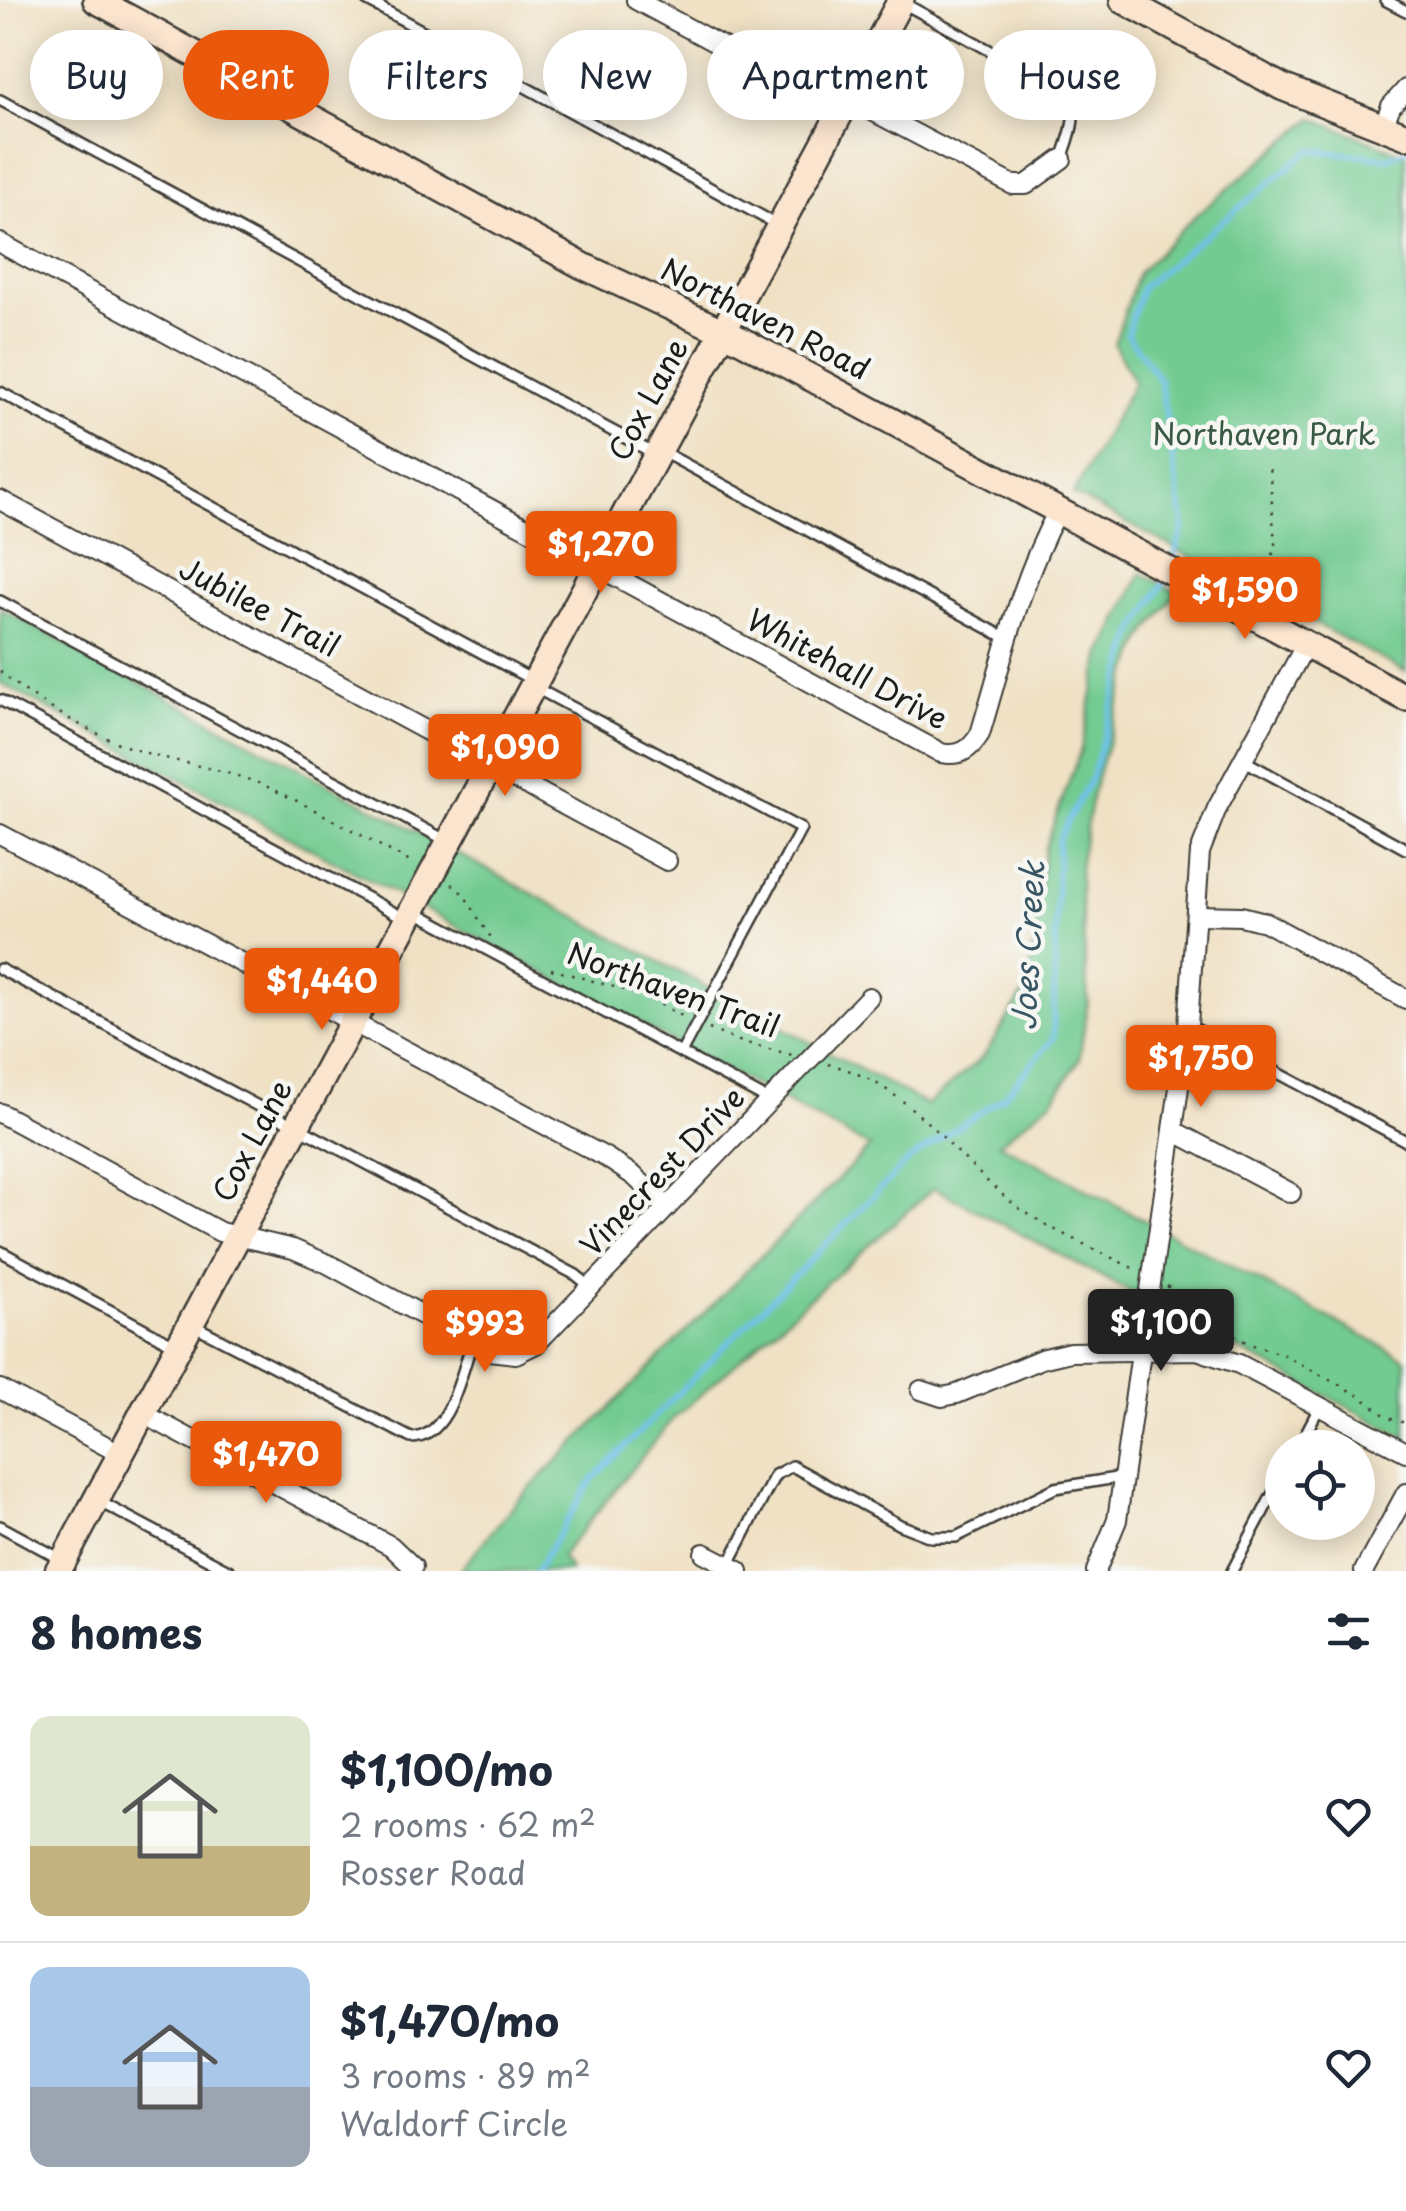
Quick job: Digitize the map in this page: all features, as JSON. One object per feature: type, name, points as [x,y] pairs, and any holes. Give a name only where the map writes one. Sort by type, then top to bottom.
[{"type":"street","name":"Northaven Road","points":[[96,0],[583,266],[722,330],[1406,698]]},
{"type":"street","points":[[636,0],[707,38]]},
{"type":"street","name":"Cox Lane","points":[[884,30],[900,0]]},
{"type":"street","points":[[1123,0],[1282,87],[1394,132],[1391,106],[1406,89]]},
{"type":"street","name":"Cox Lane","points":[[61,1566],[837,120]]},
{"type":"street","points":[[889,120],[1013,185],[1026,185],[1062,160]]},
{"type":"street","name":"Whitehall Drive","points":[[0,243],[941,753],[952,755],[972,748],[980,734],[1034,555],[1058,511]]},
{"type":"street","name":"Jubilee Trail","points":[[0,500],[667,861]]},
{"type":"street","points":[[1096,1571],[1117,1520],[1188,1025],[1198,872],[1206,830],[1306,644]]},
{"type":"street","points":[[0,834],[607,1158],[634,1176],[667,1207]]},
{"type":"street","points":[[1197,914],[1241,916],[1266,922],[1406,999]]},
{"type":"street","name":"Vinecrest Drive","points":[[0,1112],[238,1238],[292,1249],[328,1264],[472,1343],[504,1355],[525,1351],[536,1344],[869,997]]},
{"type":"street","points":[[1174,1130],[1291,1193]]},
{"type":"street","points":[[920,1390],[942,1397],[957,1394],[1041,1358],[1070,1352],[1212,1353],[1406,1452]]},
{"type":"street","points":[[0,1389],[120,1454]]},
{"type":"street","points":[[142,1413],[391,1546],[413,1567]]},
{"type":"street","points":[[1364,1571],[1406,1493]]},
{"type":"street","points":[[704,1553],[731,1569]]},
{"type":"lane","points":[[366,0],[780,226]]},
{"type":"lane","points":[[900,0],[1066,92],[1074,104],[1075,122],[1062,160]]},
{"type":"lane","points":[[1385,0],[1406,11]]},
{"type":"lane","points":[[0,100],[1008,639]]},
{"type":"lane","points":[[0,392],[801,829],[681,1053]]},
{"type":"lane","points":[[0,601],[450,843]]},
{"type":"lane","points":[[0,700],[770,1100]]},
{"type":"lane","points":[[1242,760],[1406,848]]},
{"type":"lane","points":[[0,970],[576,1275],[592,1287]]},
{"type":"lane","points":[[1188,1025],[1406,1141]]},
{"type":"lane","points":[[0,1250],[410,1438],[422,1438],[439,1425],[472,1343]]},
{"type":"lane","points":[[1307,1430],[1320,1406]]},
{"type":"lane","points":[[731,1569],[775,1474],[792,1466],[900,1526],[931,1537],[956,1538],[1055,1488],[1123,1477]]},
{"type":"lane","points":[[96,1500],[230,1571]]},
{"type":"lane","points":[[1232,1571],[1265,1508]]},
{"type":"lane","points":[[0,1526],[61,1566]]},
{"type":"path","points":[[1262,602],[1272,572],[1275,544],[1268,464]]},
{"type":"path","points":[[0,672],[35,699],[116,741],[272,788],[410,862]]},
{"type":"path","points":[[450,883],[460,889],[492,938]]},
{"type":"path","name":"Northaven Trail","points":[[546,967],[642,995],[735,1040],[862,1075],[920,1114],[1023,1210],[1179,1294],[1206,1320],[1250,1344],[1284,1355],[1362,1398],[1388,1418],[1406,1423]]},
{"type":"green space","name":"Northaven Park","points":[[1313,118],[1406,155],[1406,672],[1073,494],[1134,382],[1114,344],[1138,273],[1194,217]]},
{"type":"green space","points":[[1141,573],[1177,592],[1143,638],[1093,791],[1079,867],[1088,1002],[1079,1060],[1053,1100],[999,1143],[1406,1359],[1406,1438],[934,1188],[674,1418],[561,1556],[571,1571],[459,1571],[517,1501],[870,1147],[0,683],[0,608],[927,1105],[984,1056],[1028,986],[1045,847],[1081,749],[1101,656]]},
{"type":"waterway","name":"Joes Creek","points":[[1172,562],[1184,527],[1160,381],[1127,334],[1142,287],[1310,150],[1388,158],[1406,150]]},
{"type":"waterway","name":"Joes Creek","points":[[536,1571],[592,1480],[909,1160],[1003,1097],[1053,1039],[1058,840],[1092,776],[1134,633],[1167,577]]}]
